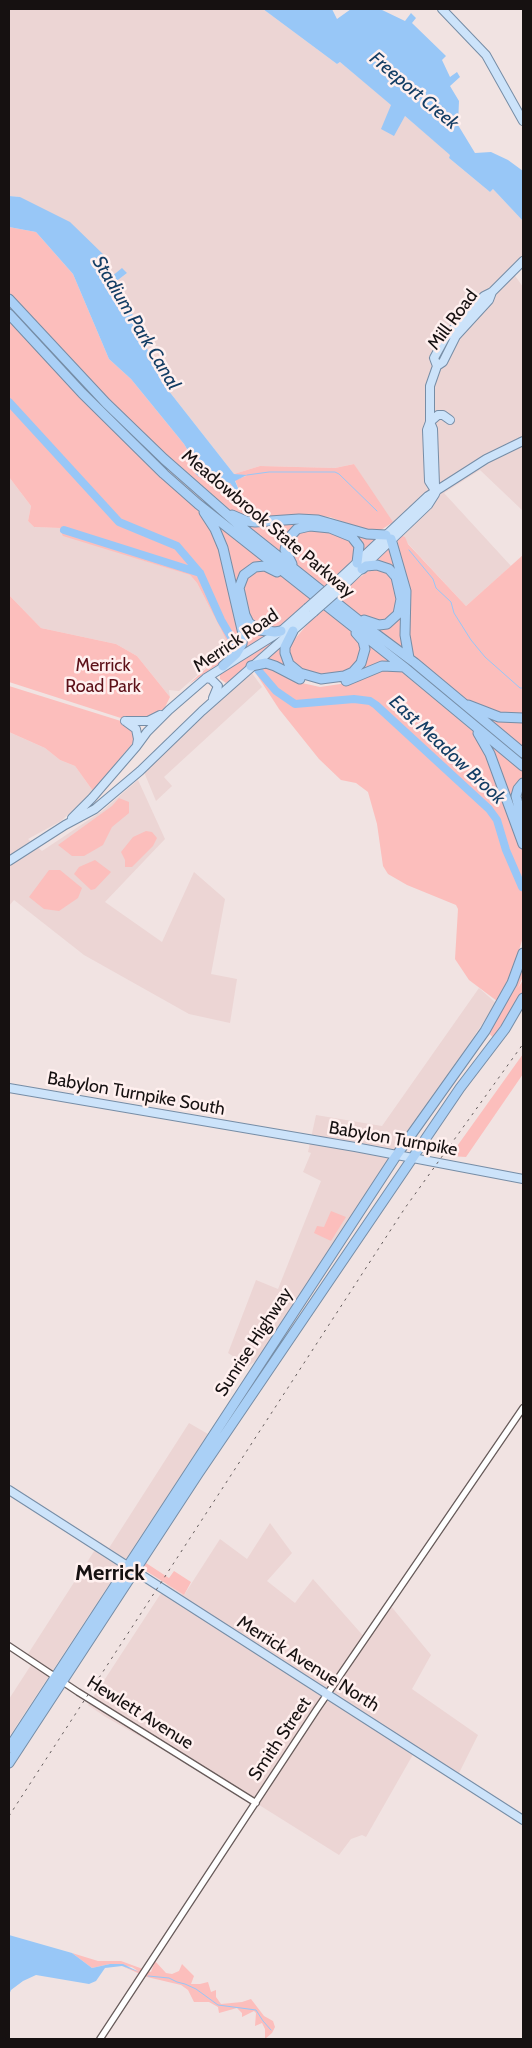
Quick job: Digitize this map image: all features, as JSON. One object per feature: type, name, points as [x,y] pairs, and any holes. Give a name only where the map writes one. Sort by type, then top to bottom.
[{"type":"highway","name":"Meadowbrook State Parkway","points":[[9,299],[106,403],[164,458],[404,667],[523,766]]},
{"type":"highway","name":"Meadowbrook State Parkway","points":[[9,314],[111,422],[198,504],[293,580],[409,658],[523,753]]},
{"type":"highway","points":[[198,504],[215,529],[223,548],[242,625],[242,644],[236,654],[223,666]]},
{"type":"highway","points":[[226,512],[246,521],[318,520],[367,534],[388,537],[406,591],[405,635],[409,658]]},
{"type":"highway","points":[[296,571],[286,556],[286,545],[293,532],[303,527],[330,528],[352,536],[359,546],[359,566],[384,566],[392,572],[396,577],[400,591],[400,608],[395,618],[382,625],[370,624],[346,616]]},
{"type":"highway","points":[[281,631],[259,630],[249,623],[240,594],[240,583],[244,574],[260,566],[265,566],[293,580]]},
{"type":"highway","points":[[292,632],[285,653],[289,664],[300,673],[314,678],[334,678],[353,672],[364,657],[363,641],[346,616]]},
{"type":"highway","points":[[251,666],[266,664],[275,666],[304,680],[325,684],[345,681],[382,666],[404,667]]},
{"type":"highway","points":[[466,705],[499,717],[523,718]]},
{"type":"highway","points":[[476,728],[490,754],[523,844]]},
{"type":"highway","points":[[523,783],[518,789],[516,796],[523,824]]},
{"type":"highway","name":"Sunrise Highway","points":[[9,1763],[126,1565],[396,1156],[485,1031],[512,982],[523,953]]},
{"type":"highway","name":"Sunrise Highway","points":[[9,1748],[135,1571],[198,1474],[412,1158],[460,1088],[505,1029],[523,998]]},
{"type":"highway","points":[[482,1059],[490,1039],[485,1031]]},
{"type":"main road","points":[[442,9],[486,55],[523,121]]},
{"type":"main road","name":"Mill Road","points":[[436,492],[434,429],[430,422],[429,392],[437,366],[443,362],[456,336],[489,300],[492,292],[523,261]]},
{"type":"main road","points":[[430,422],[438,415],[450,420]]},
{"type":"main road","name":"Merrick Road","points":[[65,825],[113,774],[146,732],[206,678],[281,631],[310,610],[359,566],[428,496],[480,462],[523,441]]},
{"type":"main road","name":"Merrick Road","points":[[9,860],[65,825],[95,809],[251,666],[292,632],[310,610]]},
{"type":"main road","points":[[223,666],[219,670],[218,676],[220,681],[225,684],[235,681]]},
{"type":"main road","points":[[202,711],[216,694],[218,686],[211,679],[206,678]]},
{"type":"main road","points":[[136,747],[138,739],[136,729],[125,721],[148,720],[169,710]]},
{"type":"main road","points":[[113,774],[122,786]]},
{"type":"main road","name":"Babylon Turnpike South","points":[[9,1088],[258,1130]]},
{"type":"main road","name":"Babylon Turnpike","points":[[258,1130],[396,1156],[474,1168],[523,1179]]},
{"type":"main road","name":"Merrick Avenue North","points":[[9,1490],[523,1820]]},
{"type":"street","name":"Smith Street","points":[[100,2039],[328,1695],[523,1408]]},
{"type":"street","name":"Hewlett Avenue","points":[[9,1646],[256,1803]]},
{"type":"shaded area","points":[[9,9],[263,9],[337,64],[340,62],[392,105],[382,129],[405,116],[451,155],[449,158],[490,192],[493,189],[523,221],[523,257],[511,270],[523,287],[523,511],[480,470],[444,493],[511,566],[466,606],[389,523],[354,464],[335,468],[260,466],[234,474],[161,381],[122,291],[114,283],[127,273],[111,277],[20,197],[9,196]]},
{"type":"shaded area","points":[[9,477],[31,506],[28,521],[34,527],[60,528],[61,534],[190,575],[197,583],[230,647],[179,691],[169,690],[170,697],[137,656],[116,644],[41,628],[9,595]]},
{"type":"shaded area","points":[[252,673],[262,687],[164,777],[172,786],[156,801],[144,772],[195,722]]},
{"type":"shaded area","points":[[9,732],[45,748],[60,760],[75,766],[93,791],[61,821],[28,839],[42,851],[102,811],[138,780],[165,839],[105,902],[162,942],[194,872],[225,899],[211,974],[237,979],[230,1023],[189,1014],[84,955],[14,900],[9,906]]},
{"type":"shaded area","points":[[479,988],[496,1003],[262,1357],[248,1366],[228,1353],[256,1280],[278,1289],[321,1181],[303,1172],[311,1153],[308,1152],[316,1115],[382,1126]]},
{"type":"shaded area","points":[[189,1423],[208,1434],[9,1737],[9,1699],[33,1662],[26,1657],[100,1542],[109,1548]]},
{"type":"shaded area","points":[[270,1523],[292,1553],[267,1581],[295,1603],[313,1579],[366,1639],[390,1605],[431,1655],[412,1689],[478,1735],[457,1777],[415,1751],[366,1837],[362,1835],[351,1839],[339,1855],[256,1803],[88,1705],[167,1584],[184,1595],[220,1539],[247,1559]]},
{"type":"green space","points":[[9,227],[36,232],[73,274],[109,359],[131,379],[184,444],[199,469],[219,481],[230,483],[243,500],[235,480],[246,476],[234,474],[260,466],[335,468],[354,464],[393,522],[378,532],[370,532],[330,517],[305,515],[258,520],[235,514],[173,462],[112,404],[9,295]]},
{"type":"green space","points":[[9,305],[127,429],[279,563],[229,524],[125,431],[48,353],[9,309]]},
{"type":"green space","points":[[9,320],[161,477],[197,509],[216,536],[240,643],[229,657],[189,684],[230,647],[197,583],[190,575],[63,536],[60,528],[34,527],[28,521],[31,506],[9,477]]},
{"type":"green space","points":[[243,522],[261,524],[313,522],[377,538],[363,554],[361,553],[360,544],[352,534],[335,528],[314,525],[301,526],[286,537],[284,557]]},
{"type":"green space","points":[[216,524],[271,567],[263,565],[239,581],[244,616],[268,634],[236,655],[242,648]]},
{"type":"green space","points":[[309,528],[348,537],[358,546],[351,562],[331,583],[324,587],[290,560],[288,543],[293,535]]},
{"type":"green space","points":[[402,536],[405,537],[408,544],[466,606],[523,555],[523,717],[497,715],[470,702],[415,657],[410,648],[397,546],[398,540]]},
{"type":"green space","points":[[389,547],[403,583],[403,649],[370,625],[397,620],[400,580],[373,562]]},
{"type":"green space","points":[[376,568],[391,573],[399,608],[385,623],[364,618],[336,599],[347,587],[367,572]]},
{"type":"green space","points":[[261,569],[278,574],[311,598],[306,607],[297,615],[280,626],[269,630],[261,629],[248,618],[242,589],[248,574]]},
{"type":"green space","name":"Merrick Road Park","points":[[9,595],[41,628],[116,644],[137,656],[170,697],[164,709],[147,719],[127,720],[9,682]]},
{"type":"green space","points":[[326,608],[360,640],[361,661],[353,670],[329,677],[303,672],[291,663],[288,647],[311,620]]},
{"type":"green space","points":[[296,625],[230,681],[226,683],[220,679],[220,673]]},
{"type":"green space","points":[[287,640],[283,653],[304,677],[348,677],[369,644],[397,664],[339,682],[317,682],[304,679],[265,659]]},
{"type":"green space","points":[[264,668],[302,683],[320,687],[347,683],[378,669],[391,669],[402,672],[476,734],[490,762],[523,851],[523,937],[514,967],[497,1001],[469,980],[455,959],[458,909],[456,905],[407,885],[388,874],[383,866],[377,824],[368,792],[356,783],[341,780],[319,759],[279,709],[255,672]]},
{"type":"green space","points":[[9,686],[124,722],[135,732],[136,739],[93,791],[75,766],[60,760],[45,748],[9,732]]},
{"type":"green space","points":[[483,713],[523,721],[523,746],[515,743]]},
{"type":"green space","points":[[491,744],[523,771],[523,780],[518,785],[523,838],[489,746]]},
{"type":"green space","points":[[119,798],[129,802],[129,813],[112,827],[103,845],[84,856],[72,856],[58,845],[112,806]]},
{"type":"green space","points":[[146,831],[152,832],[157,838],[153,846],[132,867],[125,867],[125,860],[121,852],[133,837]]},
{"type":"green space","points":[[95,860],[111,872],[95,889],[91,890],[74,874],[79,867]]},
{"type":"green space","points":[[49,870],[60,870],[82,888],[78,898],[59,911],[44,909],[29,897]]},
{"type":"green space","points":[[523,968],[523,976],[518,988],[523,980],[523,991],[494,1039],[489,1033],[512,993]]},
{"type":"green space","points":[[523,1054],[523,1074],[466,1157],[450,1156]]},
{"type":"green space","points":[[331,1211],[346,1217],[331,1241],[314,1233],[317,1226],[324,1227]]},
{"type":"green space","points":[[146,1563],[169,1578],[174,1571],[191,1582],[184,1595],[143,1569]]},
{"type":"green space","points":[[72,1953],[98,1961],[121,1961],[151,1972],[155,1961],[166,1973],[172,1974],[179,1971],[182,1964],[194,1976],[191,1984],[208,1982],[211,1992],[216,1990],[216,1997],[221,2004],[251,1999],[264,2016],[273,2021],[275,2027],[272,2033],[265,2039],[265,2029],[262,2023],[255,2026],[256,2013],[254,2011],[242,2017],[242,2013],[237,2008],[219,2013],[218,2007],[209,2002],[194,2002],[188,1990],[181,1985],[147,1977],[122,1966],[138,1971],[132,1967],[110,1964],[92,1968]]},
{"type":"water","name":"Freeport Creek","points":[[263,9],[332,9],[337,19],[351,9],[380,9],[405,21],[411,13],[416,18],[412,23],[446,56],[442,60],[450,77],[457,72],[460,77],[450,86],[459,101],[458,125],[475,153],[491,152],[508,160],[523,171],[523,221],[493,189],[490,192],[449,158],[450,155],[405,116],[394,136],[381,129],[391,105],[340,62],[337,64]]},
{"type":"water","name":"Stadium Park Canal","points":[[9,196],[20,197],[70,222],[106,257],[111,277],[122,268],[127,273],[114,283],[122,290],[161,381],[234,474],[247,475],[235,481],[244,502],[230,483],[208,476],[204,478],[199,477],[195,473],[199,469],[184,444],[131,379],[109,359],[73,274],[36,232],[9,227]]},
{"type":"water","points":[[9,1935],[72,1953],[92,1968],[110,1964],[123,1964],[139,1972],[122,1966],[105,1968],[96,1981],[89,1984],[36,1975],[23,1981],[11,1990],[9,1995]]},
{"type":"waterway","name":"East Meadow Brook","points":[[9,402],[119,522],[177,546],[200,573],[221,620],[235,644]]},
{"type":"waterway","points":[[247,475],[269,472],[335,472],[377,511]]},
{"type":"waterway","points":[[64,530],[200,573]]},
{"type":"waterway","points":[[409,550],[433,579],[436,588],[451,602],[454,613],[471,640],[485,657],[520,688],[523,688]]},
{"type":"waterway","name":"East Meadow Brook","points":[[258,670],[276,691],[295,704],[354,699],[370,701],[376,705],[489,809],[497,820],[506,850],[522,887]]},
{"type":"waterway","points":[[148,1976],[169,1978],[185,1984],[196,1989],[218,2005],[256,2010],[271,2030]]},
{"type":"railway","points":[[9,1816],[405,1208],[523,1044]]},
{"type":"district","name":"Merrick","points":[[110,1574]]}]
